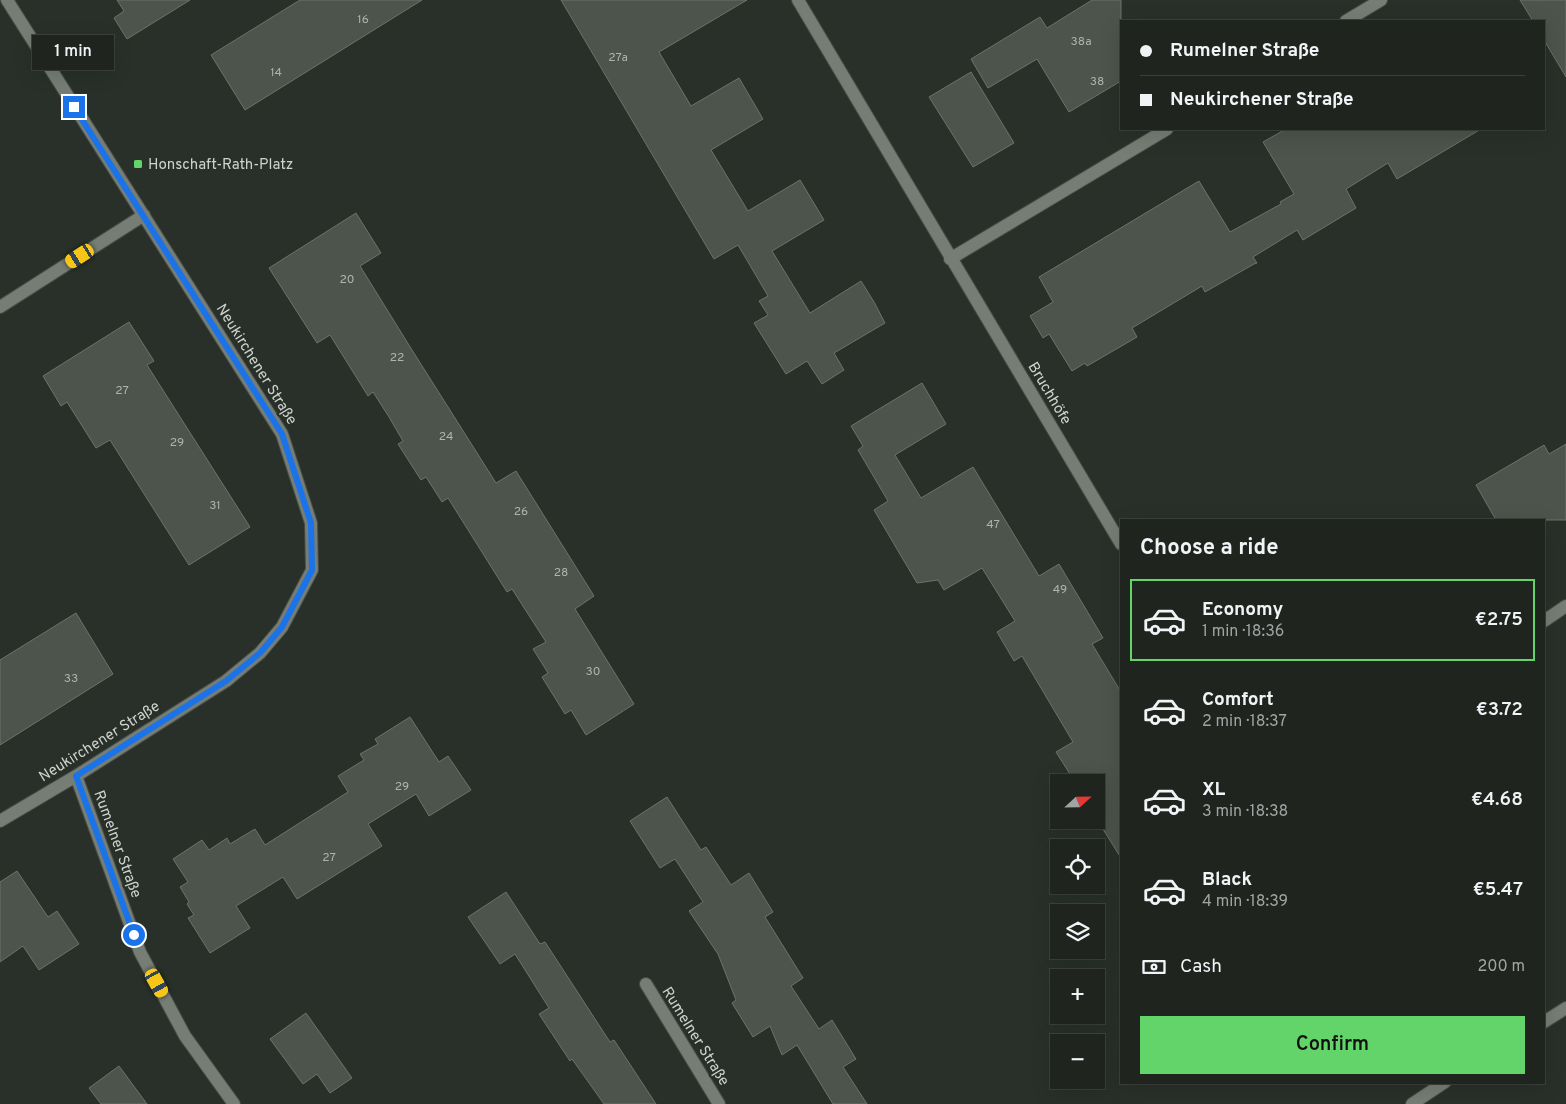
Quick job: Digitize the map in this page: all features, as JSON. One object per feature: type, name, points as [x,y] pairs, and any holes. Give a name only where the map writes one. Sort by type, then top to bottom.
[{"type":"street","name":"Neukirchener Straße","points":[[0,821],[76,776],[226,681],[260,653],[282,627],[312,570],[311,523],[282,434],[7,0]]},
{"type":"street","name":"Bruchhöfe","points":[[798,0],[950,259],[1120,542]]},
{"type":"street","points":[[1348,20],[1381,0]]},
{"type":"street","points":[[950,259],[1165,130]]},
{"type":"street","points":[[0,307],[144,215]]},
{"type":"street","points":[[1545,620],[1566,606]]},
{"type":"street","name":"Rumelner Straße","points":[[76,776],[140,952],[185,1036],[234,1104]]},
{"type":"street","name":"Rumelner Straße","points":[[646,984],[719,1104]]},
{"type":"street","points":[[1545,1021],[1566,1008]]},
{"type":"street","points":[[1412,1104],[1440,1084]]},
{"type":"building","points":[[117,0],[190,0],[127,39],[114,18],[124,11]]},
{"type":"building","points":[[300,0],[422,0],[245,110],[211,55]]},
{"type":"building","points":[[561,0],[747,0],[659,52],[691,106],[739,78],[763,119],[711,150],[748,211],[800,180],[824,220],[772,251],[810,313],[861,281],[874,302],[885,323],[834,353],[844,370],[822,384],[807,361],[786,374],[754,323],[768,315],[759,301],[768,296],[738,245],[714,259]]},
{"type":"building","points":[[1092,0],[1121,0],[1120,82],[1069,112],[1037,59],[988,88],[971,59],[1040,17],[1047,28]]},
{"type":"building","points":[[1520,0],[1566,0],[1566,77],[1545,42],[1545,20],[1532,20]]},
{"type":"building","points":[[971,72],[1014,143],[973,167],[929,97]]},
{"type":"building","points":[[1284,130],[1479,130],[1397,179],[1388,163],[1346,189],[1356,208],[1303,240],[1297,230],[1253,257],[1257,263],[1205,292],[1202,286],[1132,328],[1137,337],[1087,366],[1085,363],[1072,371],[1049,334],[1043,338],[1030,316],[1053,302],[1039,277],[1199,181],[1230,232],[1281,204],[1280,202],[1294,194],[1263,142]]},
{"type":"building","points":[[356,213],[381,253],[360,266],[412,350],[496,483],[516,471],[594,596],[575,609],[634,704],[586,735],[571,710],[565,714],[542,677],[548,673],[533,649],[546,642],[512,589],[507,592],[448,498],[442,502],[426,477],[421,480],[398,444],[403,441],[389,417],[373,392],[368,396],[330,335],[317,343],[269,268]]},
{"type":"building","points":[[129,322],[154,361],[147,365],[250,527],[189,565],[110,440],[96,448],[67,402],[61,406],[43,376]]},
{"type":"building","points":[[922,383],[946,424],[895,455],[921,498],[973,467],[1039,576],[1059,564],[1103,638],[1092,644],[1120,690],[1120,856],[1103,829],[1105,829],[1105,774],[1070,774],[1056,752],[1073,742],[1022,656],[1014,661],[997,632],[1015,621],[982,568],[944,590],[938,580],[917,583],[874,510],[888,501],[858,450],[863,446],[851,426]]},
{"type":"building","points":[[1566,444],[1566,520],[1495,519],[1476,485],[1544,445],[1549,454]]},
{"type":"building","points":[[76,613],[113,674],[0,745],[0,660]]},
{"type":"building","points":[[410,717],[439,762],[448,756],[471,790],[429,816],[416,794],[368,824],[382,846],[297,899],[283,877],[236,906],[250,928],[210,953],[188,918],[194,915],[180,887],[188,882],[173,859],[202,840],[209,850],[227,838],[230,844],[255,829],[265,845],[348,792],[338,776],[364,760],[360,754],[378,744],[375,739]]},
{"type":"building","points":[[667,797],[701,850],[706,847],[731,885],[749,873],[773,912],[765,917],[803,978],[791,986],[819,1029],[832,1020],[856,1059],[843,1067],[867,1104],[833,1104],[797,1045],[782,1055],[770,1026],[753,1037],[732,1003],[736,1000],[718,954],[689,911],[703,902],[675,859],[660,868],[630,821]]},
{"type":"building","points":[[17,871],[48,917],[57,911],[79,944],[39,970],[23,946],[0,962],[0,882]]},
{"type":"building","points":[[506,892],[540,944],[545,942],[610,1042],[614,1040],[656,1104],[604,1104],[572,1059],[570,1061],[539,1014],[549,1008],[515,954],[500,964],[468,917]]},
{"type":"building","points":[[306,1013],[352,1078],[330,1093],[317,1074],[303,1084],[270,1039]]},
{"type":"building","points":[[119,1066],[147,1104],[101,1104],[89,1088]]},
{"type":"place","name":"Honschaft-Rath-Platz","points":[[138,164]]},
{"type":"route","points":[[74,107],[282,434],[311,523],[312,570],[282,627],[260,653],[226,681],[76,776],[134,935]]}]
